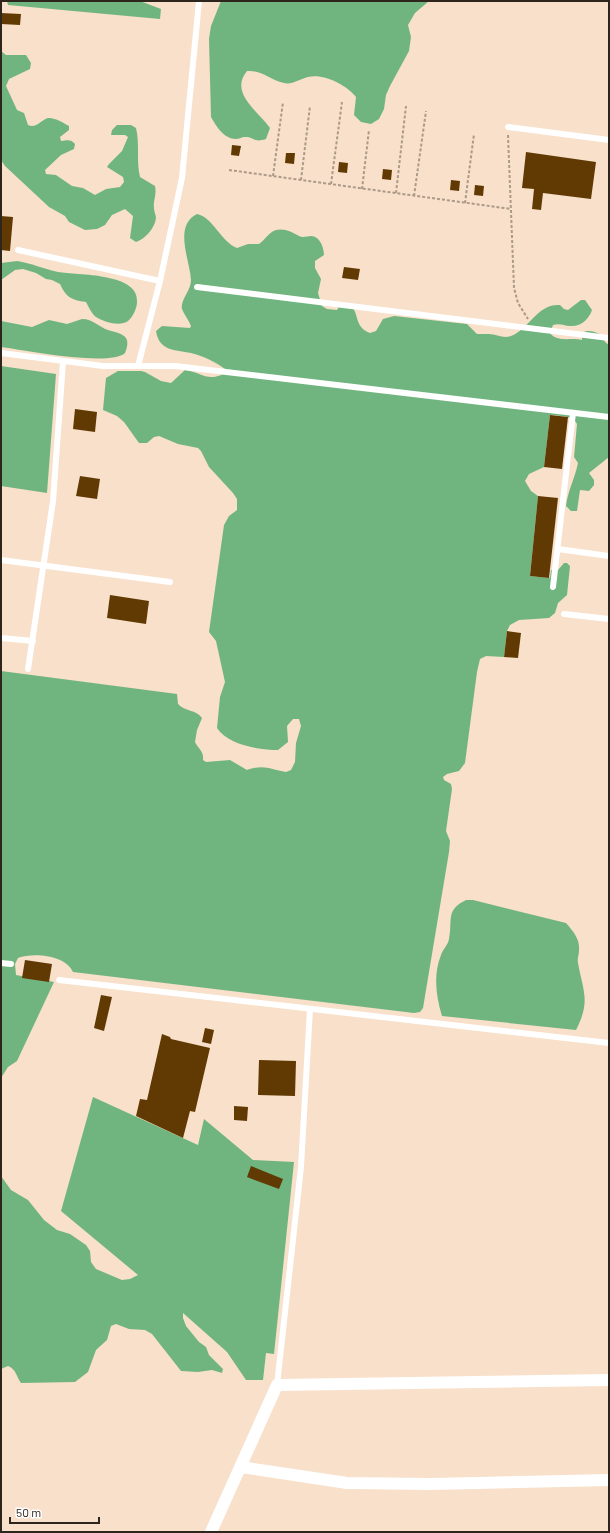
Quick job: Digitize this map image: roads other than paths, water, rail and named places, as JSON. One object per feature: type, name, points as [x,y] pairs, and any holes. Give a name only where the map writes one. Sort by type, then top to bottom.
[{"type":"street","points":[[211,1532],[277,1385],[609,1380]]},
{"type":"street","points":[[241,1468],[347,1484],[609,1480]]},
{"type":"lane","points":[[138,366],[160,281],[182,178],[199,1]]},
{"type":"lane","points":[[508,127],[609,140]]},
{"type":"lane","points":[[18,250],[160,281]]},
{"type":"lane","points":[[196,287],[609,338]]},
{"type":"lane","points":[[1,353],[104,366],[165,365],[609,417]]},
{"type":"lane","points":[[28,670],[53,501],[63,362]]},
{"type":"lane","points":[[553,587],[572,413]]},
{"type":"lane","points":[[558,549],[609,556]]},
{"type":"lane","points":[[1,560],[170,582]]},
{"type":"lane","points":[[564,614],[609,619]]},
{"type":"lane","points":[[1,638],[33,641]]},
{"type":"lane","points":[[1,963],[11,964]]},
{"type":"lane","points":[[60,980],[609,1044]]},
{"type":"lane","points":[[277,1385],[301,1167],[310,1009]]}]
